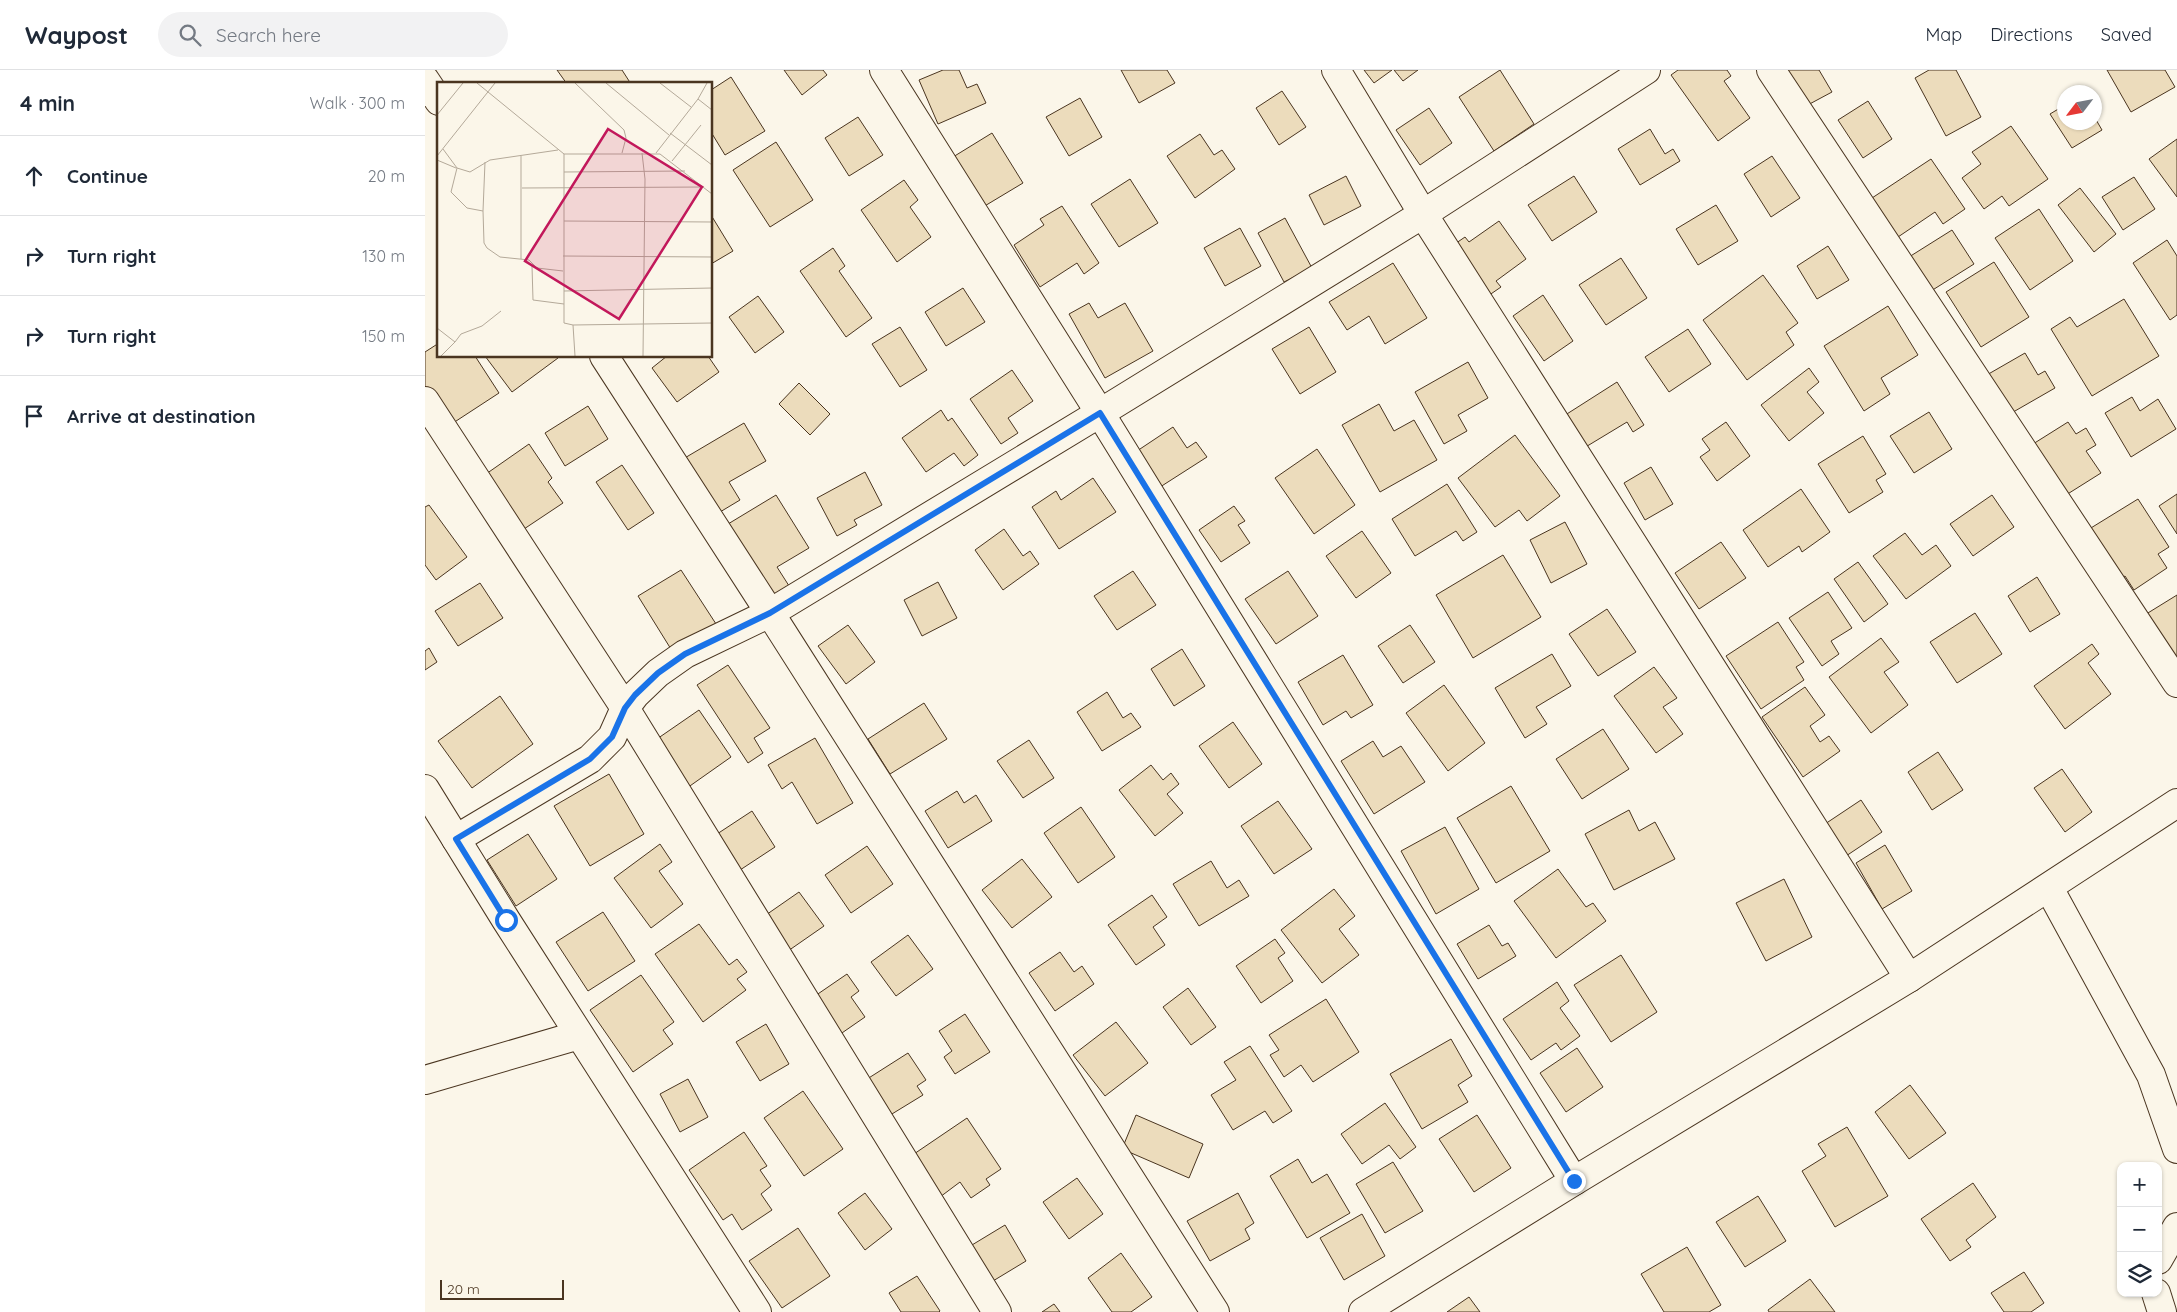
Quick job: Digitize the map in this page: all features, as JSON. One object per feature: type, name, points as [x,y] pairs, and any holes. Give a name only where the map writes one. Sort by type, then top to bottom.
[{"type":"street","points":[[884,70],[1100,413],[1574,1181]]},
{"type":"street","points":[[1335,70],[1423,214],[1909,978]]},
{"type":"street","points":[[456,839],[590,759],[612,737],[625,708],[658,673],[685,654],[770,613],[1100,413],[1423,214],[1645,70]]},
{"type":"street","points":[[1771,70],[2177,683]]},
{"type":"street","points":[[425,80],[437,98]]},
{"type":"street","points":[[605,358],[1215,1312]]},
{"type":"street","points":[[425,401],[625,708],[997,1312]]},
{"type":"street","points":[[425,789],[579,1035],[757,1312]]},
{"type":"street","points":[[1363,1312],[1574,1181],[1909,978],[2177,803]]},
{"type":"street","points":[[2049,888],[2151,1075],[2177,1148]]},
{"type":"street","points":[[425,1080],[579,1035]]},
{"type":"street","points":[[2162,1253],[2177,1227]]},
{"type":"street","points":[[2157,1297],[2162,1312]]},
{"type":"building","points":[[557,70],[622,70],[630,82],[566,82]]},
{"type":"building","points":[[784,70],[823,70],[827,75],[802,95]]},
{"type":"building","points":[[943,70],[959,70],[967,88],[977,84],[986,103],[938,124],[919,80]]},
{"type":"building","points":[[1121,70],[1167,70],[1175,83],[1139,103]]},
{"type":"building","points":[[1364,70],[1392,70],[1374,83]]},
{"type":"building","points":[[1394,70],[1418,70],[1403,81]]},
{"type":"building","points":[[1500,70],[1534,124],[1494,151],[1459,97]]},
{"type":"building","points":[[1678,70],[1727,70],[1731,76],[1724,81],[1750,118],[1718,141],[1671,75]]},
{"type":"building","points":[[1783,70],[1819,70],[1832,92],[1804,107]]},
{"type":"building","points":[[1929,70],[1956,70],[1981,117],[1946,136],[1915,78]]},
{"type":"building","points":[[2107,70],[2165,70],[2175,87],[2131,112]]},
{"type":"building","points":[[731,77],[765,131],[725,155],[713,135],[713,89]]},
{"type":"building","points":[[1282,91],[1306,127],[1279,145],[1256,108]]},
{"type":"building","points":[[1080,98],[1102,137],[1069,156],[1046,117]]},
{"type":"building","points":[[1868,101],[1892,139],[1863,158],[1838,120]]},
{"type":"building","points":[[1429,108],[1452,143],[1420,165],[1396,130]]},
{"type":"building","points":[[2057,110],[2057,125],[2050,114]]},
{"type":"building","points":[[858,117],[883,155],[849,176],[825,138]]},
{"type":"building","points":[[2011,126],[2048,179],[2009,206],[2002,196],[1984,209],[1962,178],[1981,164],[1972,152]]},
{"type":"building","points":[[1650,129],[1665,154],[1673,149],[1680,161],[1640,185],[1618,149]]},
{"type":"building","points":[[2060,130],[2102,130],[2072,148]]},
{"type":"building","points":[[992,133],[1023,183],[983,207],[953,157]]},
{"type":"building","points":[[1200,134],[1214,155],[1222,150],[1235,169],[1195,198],[1167,156]]},
{"type":"building","points":[[2177,139],[2177,197],[2149,159]]},
{"type":"building","points":[[776,142],[813,200],[770,227],[733,170]]},
{"type":"building","points":[[1772,156],[1800,198],[1771,217],[1744,174]]},
{"type":"building","points":[[1931,159],[1965,209],[1943,224],[1935,212],[1898,237],[1872,198]]},
{"type":"building","points":[[1346,176],[1361,206],[1324,225],[1309,195]]},
{"type":"building","points":[[1574,176],[1597,212],[1552,241],[1528,205]]},
{"type":"building","points":[[2134,177],[2155,209],[2123,230],[2102,197]]},
{"type":"building","points":[[1130,179],[1158,223],[1119,247],[1091,204]]},
{"type":"building","points":[[904,180],[918,200],[910,207],[931,237],[897,262],[861,210]]},
{"type":"building","points":[[2080,188],[2116,234],[2094,252],[2058,205]]},
{"type":"building","points":[[1716,205],[1738,241],[1698,265],[1676,229]]},
{"type":"building","points":[[1062,206],[1099,263],[1084,274],[1077,263],[1040,287],[1014,245],[1044,225],[1040,219]]},
{"type":"building","points":[[2039,209],[2073,261],[2030,290],[1995,238]]},
{"type":"building","points":[[713,218],[733,251],[713,263]]},
{"type":"building","points":[[1285,218],[1312,268],[1284,282],[1258,233]]},
{"type":"building","points":[[1499,221],[1526,259],[1496,281],[1501,287],[1485,298],[1449,248],[1465,237],[1469,242]]},
{"type":"building","points":[[1240,228],[1261,266],[1225,286],[1204,248]]},
{"type":"building","points":[[1952,230],[1974,264],[1931,291],[1909,257]]},
{"type":"building","points":[[2167,240],[2177,256],[2177,315],[2170,320],[2133,263]]},
{"type":"building","points":[[1828,246],[1849,280],[1817,299],[1797,266]]},
{"type":"building","points":[[833,248],[845,266],[839,271],[872,318],[846,337],[800,271]]},
{"type":"building","points":[[1621,258],[1647,298],[1606,325],[1579,285]]},
{"type":"building","points":[[1994,262],[2029,317],[1981,347],[1946,292]]},
{"type":"building","points":[[1393,263],[1427,318],[1385,344],[1369,316],[1347,330],[1329,302]]},
{"type":"building","points":[[1763,275],[1798,323],[1786,332],[1794,345],[1747,380],[1703,320]]},
{"type":"building","points":[[963,288],[985,322],[946,346],[925,312]]},
{"type":"building","points":[[1543,295],[1573,341],[1544,361],[1513,316]]},
{"type":"building","points":[[758,296],[784,332],[755,353],[729,317]]},
{"type":"building","points":[[2124,299],[2159,356],[2092,396],[2051,329],[2070,317],[2077,327]]},
{"type":"building","points":[[1089,303],[1098,318],[1125,303],[1153,351],[1105,378],[1069,314]]},
{"type":"building","points":[[1888,306],[1918,355],[1881,378],[1890,394],[1864,411],[1824,346]]},
{"type":"building","points":[[900,327],[927,370],[900,387],[872,344]]},
{"type":"building","points":[[1309,327],[1336,372],[1300,394],[1272,349]]},
{"type":"building","points":[[1688,329],[1711,364],[1669,392],[1645,357]]},
{"type":"building","points":[[437,344],[437,358],[476,358],[499,393],[450,425],[425,387],[425,352]]},
{"type":"building","points":[[2025,353],[2038,375],[2045,371],[2055,388],[2008,415],[1985,376]]},
{"type":"building","points":[[486,358],[558,358],[512,392]]},
{"type":"building","points":[[664,358],[709,358],[719,372],[677,402],[652,368]]},
{"type":"building","points":[[1468,362],[1488,398],[1458,415],[1467,431],[1444,444],[1415,392]]},
{"type":"building","points":[[1809,368],[1819,382],[1807,392],[1824,413],[1789,441],[1761,405]]},
{"type":"building","points":[[1012,370],[1033,401],[1008,418],[1018,433],[1001,444],[970,399]]},
{"type":"building","points":[[1617,382],[1644,425],[1633,432],[1627,422],[1579,451],[1559,419]]},
{"type":"building","points":[[799,383],[830,414],[810,435],[779,404]]},
{"type":"building","points":[[2132,397],[2140,411],[2158,399],[2176,429],[2131,457],[2105,413]]},
{"type":"building","points":[[1379,404],[1394,431],[1414,420],[1437,460],[1380,492],[1342,425]]},
{"type":"building","points":[[588,406],[608,439],[565,466],[545,433]]},
{"type":"building","points":[[941,410],[948,421],[952,418],[978,455],[964,466],[954,453],[926,472],[902,438]]},
{"type":"building","points":[[1929,412],[1952,449],[1914,473],[1890,436]]},
{"type":"building","points":[[1726,422],[1750,456],[1717,481],[1700,457],[1710,450],[1702,439]]},
{"type":"building","points":[[2068,422],[2076,434],[2086,428],[2096,445],[2086,451],[2101,473],[2066,495],[2033,444]]},
{"type":"building","points":[[744,423],[766,461],[729,482],[740,500],[715,515],[683,459]]},
{"type":"building","points":[[1173,427],[1187,448],[1196,442],[1207,457],[1157,489],[1134,453]]},
{"type":"building","points":[[1515,435],[1560,496],[1527,521],[1519,510],[1495,527],[1458,478]]},
{"type":"building","points":[[1863,436],[1886,474],[1876,480],[1883,492],[1849,513],[1818,464]]},
{"type":"building","points":[[529,444],[552,478],[548,482],[563,503],[524,529],[486,474]]},
{"type":"building","points":[[1317,449],[1355,505],[1314,534],[1275,478]]},
{"type":"building","points":[[622,465],[654,513],[628,530],[596,482]]},
{"type":"building","points":[[1651,467],[1673,504],[1645,520],[1624,483]]},
{"type":"building","points":[[865,472],[882,505],[854,520],[857,525],[837,536],[817,498]]},
{"type":"building","points":[[1093,478],[1116,512],[1059,549],[1032,507],[1056,491],[1061,500]]},
{"type":"building","points":[[1447,484],[1477,532],[1463,541],[1456,531],[1415,556],[1392,519]]},
{"type":"building","points":[[1801,489],[1830,532],[1802,552],[1799,546],[1768,567],[1743,530]]},
{"type":"building","points":[[2177,494],[2177,534],[2159,506]]},
{"type":"building","points":[[776,495],[809,548],[777,567],[791,589],[775,599],[728,524]]},
{"type":"building","points":[[1992,495],[2014,527],[1973,556],[1950,524]]},
{"type":"building","points":[[2138,499],[2169,547],[2158,554],[2167,568],[2134,590],[2125,576],[2117,581],[2086,531]]},
{"type":"building","points":[[429,505],[467,557],[436,580],[425,565],[425,507]]},
{"type":"building","points":[[1234,506],[1245,521],[1238,525],[1250,543],[1221,562],[1199,530]]},
{"type":"building","points":[[1565,522],[1587,564],[1551,583],[1530,540]]},
{"type":"building","points":[[1004,529],[1023,556],[1030,551],[1039,564],[1003,590],[975,550]]},
{"type":"building","points":[[1362,531],[1391,573],[1356,598],[1326,556]]},
{"type":"building","points":[[1905,533],[1922,555],[1936,545],[1951,566],[1906,599],[1873,556]]},
{"type":"building","points":[[1721,542],[1746,578],[1699,609],[1675,573]]},
{"type":"building","points":[[1503,555],[1541,617],[1473,658],[1436,595]]},
{"type":"building","points":[[1858,562],[1888,604],[1864,622],[1834,579]]},
{"type":"building","points":[[681,570],[718,627],[674,654],[638,596]]},
{"type":"building","points":[[1133,571],[1156,605],[1117,630],[1094,596]]},
{"type":"building","points":[[1288,571],[1318,616],[1276,644],[1245,599]]},
{"type":"building","points":[[2037,577],[2060,614],[2030,632],[2008,596]]},
{"type":"building","points":[[938,582],[957,618],[922,636],[904,600]]},
{"type":"building","points":[[480,583],[503,618],[458,646],[435,611]]},
{"type":"building","points":[[1828,592],[1852,628],[1831,641],[1839,654],[1822,666],[1789,618]]},
{"type":"building","points":[[2177,595],[2177,669],[2143,616]]},
{"type":"building","points":[[1607,609],[1636,652],[1598,676],[1569,634]]},
{"type":"building","points":[[1975,613],[2002,654],[1957,683],[1930,642]]},
{"type":"building","points":[[1778,622],[1804,662],[1796,667],[1804,680],[1761,709],[1726,656]]},
{"type":"building","points":[[848,625],[875,662],[846,684],[818,646]]},
{"type":"building","points":[[1410,625],[1435,662],[1403,683],[1378,646]]},
{"type":"building","points":[[1881,638],[1899,662],[1884,672],[1908,705],[1871,733],[1829,677]]},
{"type":"building","points":[[2092,644],[2099,654],[2088,663],[2111,694],[2065,729],[2034,686]]},
{"type":"building","points":[[429,648],[437,662],[425,670],[425,651]]},
{"type":"building","points":[[1182,649],[1205,686],[1174,706],[1151,669]]},
{"type":"building","points":[[1552,654],[1571,686],[1536,707],[1547,724],[1525,738],[1495,688]]},
{"type":"building","points":[[1343,655],[1373,705],[1351,718],[1346,711],[1323,725],[1298,682]]},
{"type":"building","points":[[728,665],[770,728],[754,738],[763,753],[748,763],[697,685]]},
{"type":"building","points":[[1654,667],[1677,698],[1663,707],[1683,734],[1656,753],[1614,696]]},
{"type":"building","points":[[1444,685],[1485,743],[1448,771],[1406,713]]},
{"type":"building","points":[[1805,687],[1825,715],[1810,726],[1820,742],[1829,736],[1840,751],[1803,777],[1762,717]]},
{"type":"building","points":[[1107,692],[1123,718],[1131,713],[1141,727],[1102,751],[1077,712]]},
{"type":"building","points":[[500,696],[533,744],[472,788],[438,741]]},
{"type":"building","points":[[924,703],[947,739],[890,774],[868,739]]},
{"type":"building","points":[[699,710],[731,757],[687,788],[654,741]]},
{"type":"building","points":[[1233,722],[1262,764],[1229,788],[1199,746]]},
{"type":"building","points":[[1603,729],[1629,769],[1582,799],[1556,759]]},
{"type":"building","points":[[815,738],[853,803],[817,824],[792,782],[782,789],[768,765]]},
{"type":"building","points":[[1029,740],[1054,778],[1023,798],[997,761]]},
{"type":"building","points":[[1373,741],[1383,757],[1401,746],[1425,782],[1374,814],[1341,761]]},
{"type":"building","points":[[1938,752],[1963,790],[1932,810],[1908,772]]},
{"type":"building","points":[[1151,765],[1163,780],[1171,773],[1179,784],[1167,794],[1183,813],[1155,836],[1119,790]]},
{"type":"building","points":[[2062,769],[2092,812],[2065,832],[2034,788]]},
{"type":"building","points":[[609,774],[644,834],[590,866],[554,806]]},
{"type":"building","points":[[1511,786],[1550,851],[1496,883],[1457,818]]},
{"type":"building","points":[[957,791],[964,803],[976,795],[992,821],[948,848],[925,811]]},
{"type":"building","points":[[1861,800],[1882,832],[1846,856],[1825,824]]},
{"type":"building","points":[[1278,801],[1312,849],[1274,874],[1241,826]]},
{"type":"building","points":[[1081,807],[1115,857],[1078,883],[1044,833]]},
{"type":"building","points":[[1629,810],[1639,831],[1655,822],[1675,859],[1614,890],[1585,834]]},
{"type":"building","points":[[752,811],[775,847],[737,872],[714,836]]},
{"type":"building","points":[[1445,827],[1479,889],[1436,914],[1401,851]]},
{"type":"building","points":[[528,834],[557,879],[516,906],[487,860]]},
{"type":"building","points":[[660,844],[672,862],[659,871],[683,904],[651,928],[614,878]]},
{"type":"building","points":[[1885,845],[1912,891],[1882,909],[1856,863]]},
{"type":"building","points":[[867,846],[893,884],[851,913],[825,875]]},
{"type":"building","points":[[1022,859],[1052,897],[1012,928],[982,890]]},
{"type":"building","points":[[1211,861],[1227,888],[1239,880],[1249,896],[1199,926],[1173,884]]},
{"type":"building","points":[[1558,869],[1586,907],[1593,903],[1606,921],[1556,958],[1514,901]]},
{"type":"building","points":[[1784,879],[1812,937],[1766,961],[1736,903]]},
{"type":"building","points":[[1334,889],[1355,916],[1339,929],[1359,955],[1322,983],[1281,930]]},
{"type":"building","points":[[799,892],[824,926],[788,951],[763,917]]},
{"type":"building","points":[[1152,895],[1167,917],[1153,927],[1165,945],[1136,965],[1108,925]]},
{"type":"building","points":[[603,912],[635,961],[588,991],[556,942]]},
{"type":"building","points":[[699,924],[729,965],[737,959],[747,972],[737,979],[746,990],[703,1022],[655,954]]},
{"type":"building","points":[[1489,925],[1502,946],[1508,943],[1516,956],[1478,979],[1457,944]]},
{"type":"building","points":[[908,935],[933,969],[896,996],[871,962]]},
{"type":"building","points":[[1275,939],[1285,953],[1278,958],[1293,981],[1261,1003],[1236,966]]},
{"type":"building","points":[[1060,952],[1074,972],[1082,966],[1094,984],[1055,1011],[1029,973]]},
{"type":"building","points":[[1621,955],[1657,1012],[1611,1042],[1574,985]]},
{"type":"building","points":[[847,974],[859,991],[851,997],[865,1017],[839,1035],[812,998]]},
{"type":"building","points":[[641,975],[674,1022],[663,1030],[673,1044],[633,1072],[590,1010]]},
{"type":"building","points":[[1557,982],[1569,1001],[1560,1008],[1580,1036],[1561,1050],[1556,1043],[1531,1060],[1503,1019]]},
{"type":"building","points":[[1188,988],[1216,1027],[1191,1045],[1163,1007]]},
{"type":"building","points":[[1326,999],[1359,1052],[1313,1082],[1301,1065],[1284,1077],[1270,1055],[1279,1050],[1269,1035]]},
{"type":"building","points":[[965,1014],[990,1052],[955,1074],[944,1057],[952,1051],[939,1031]]},
{"type":"building","points":[[1116,1022],[1148,1063],[1105,1096],[1073,1055]]},
{"type":"building","points":[[766,1024],[789,1064],[760,1081],[736,1042]]},
{"type":"building","points":[[1451,1039],[1472,1076],[1458,1085],[1468,1102],[1422,1129],[1390,1074]]},
{"type":"building","points":[[1250,1046],[1292,1111],[1273,1123],[1265,1111],[1233,1130],[1211,1095],[1236,1080],[1224,1062]]},
{"type":"building","points":[[1577,1048],[1603,1087],[1566,1112],[1540,1073]]},
{"type":"building","points":[[908,1053],[926,1080],[917,1086],[923,1095],[887,1117],[864,1081]]},
{"type":"building","points":[[688,1079],[708,1117],[680,1132],[660,1094]]},
{"type":"building","points":[[1910,1085],[1946,1133],[1909,1159],[1875,1112]]},
{"type":"building","points":[[803,1091],[843,1149],[804,1176],[764,1118]]},
{"type":"building","points":[[1385,1103],[1416,1147],[1400,1159],[1389,1145],[1362,1164],[1341,1134]]},
{"type":"building","points":[[1136,1115],[1203,1144],[1189,1178],[1122,1149]]},
{"type":"building","points":[[1477,1115],[1511,1168],[1474,1192],[1439,1139]]},
{"type":"building","points":[[967,1118],[1001,1169],[986,1179],[990,1185],[971,1198],[960,1182],[940,1197],[911,1156]]},
{"type":"building","points":[[1847,1127],[1888,1196],[1835,1227],[1802,1171],[1826,1156],[1818,1144]]},
{"type":"building","points":[[744,1132],[767,1166],[760,1170],[771,1186],[761,1194],[772,1210],[742,1230],[732,1214],[723,1220],[689,1170]]},
{"type":"building","points":[[1298,1159],[1312,1183],[1327,1174],[1350,1213],[1307,1238],[1270,1176]]},
{"type":"building","points":[[1393,1162],[1423,1211],[1385,1233],[1356,1184]]},
{"type":"building","points":[[1077,1178],[1103,1214],[1069,1239],[1043,1202]]},
{"type":"building","points":[[1973,1183],[1996,1217],[1966,1240],[1971,1247],[1950,1261],[1921,1219]]},
{"type":"building","points":[[865,1193],[892,1229],[865,1250],[838,1213]]},
{"type":"building","points":[[1238,1193],[1254,1223],[1245,1229],[1250,1239],[1210,1261],[1187,1221]]},
{"type":"building","points":[[1758,1196],[1786,1241],[1745,1267],[1716,1222]]},
{"type":"building","points":[[1362,1214],[1385,1256],[1344,1280],[1320,1238]]},
{"type":"building","points":[[1005,1225],[1026,1261],[988,1284],[967,1248]]},
{"type":"building","points":[[798,1228],[830,1276],[782,1308],[749,1261]]},
{"type":"building","points":[[1687,1247],[1721,1305],[1709,1312],[1664,1312],[1641,1274]]},
{"type":"building","points":[[1121,1253],[1152,1297],[1131,1312],[1112,1312],[1088,1278]]},
{"type":"building","points":[[2024,1272],[2044,1303],[2031,1312],[2004,1312],[1991,1293]]},
{"type":"building","points":[[917,1276],[939,1312],[901,1312],[889,1293]]},
{"type":"building","points":[[1810,1279],[1835,1312],[1769,1312],[1768,1310]]},
{"type":"building","points":[[1469,1297],[1480,1312],[1447,1312]]},
{"type":"building","points":[[1054,1304],[1060,1312],[1042,1312]]},
{"type":"route","points":[[506,920],[456,839],[590,759],[612,737],[625,708],[635,695],[658,673],[685,654],[770,613],[1100,413],[1574,1181]]}]
